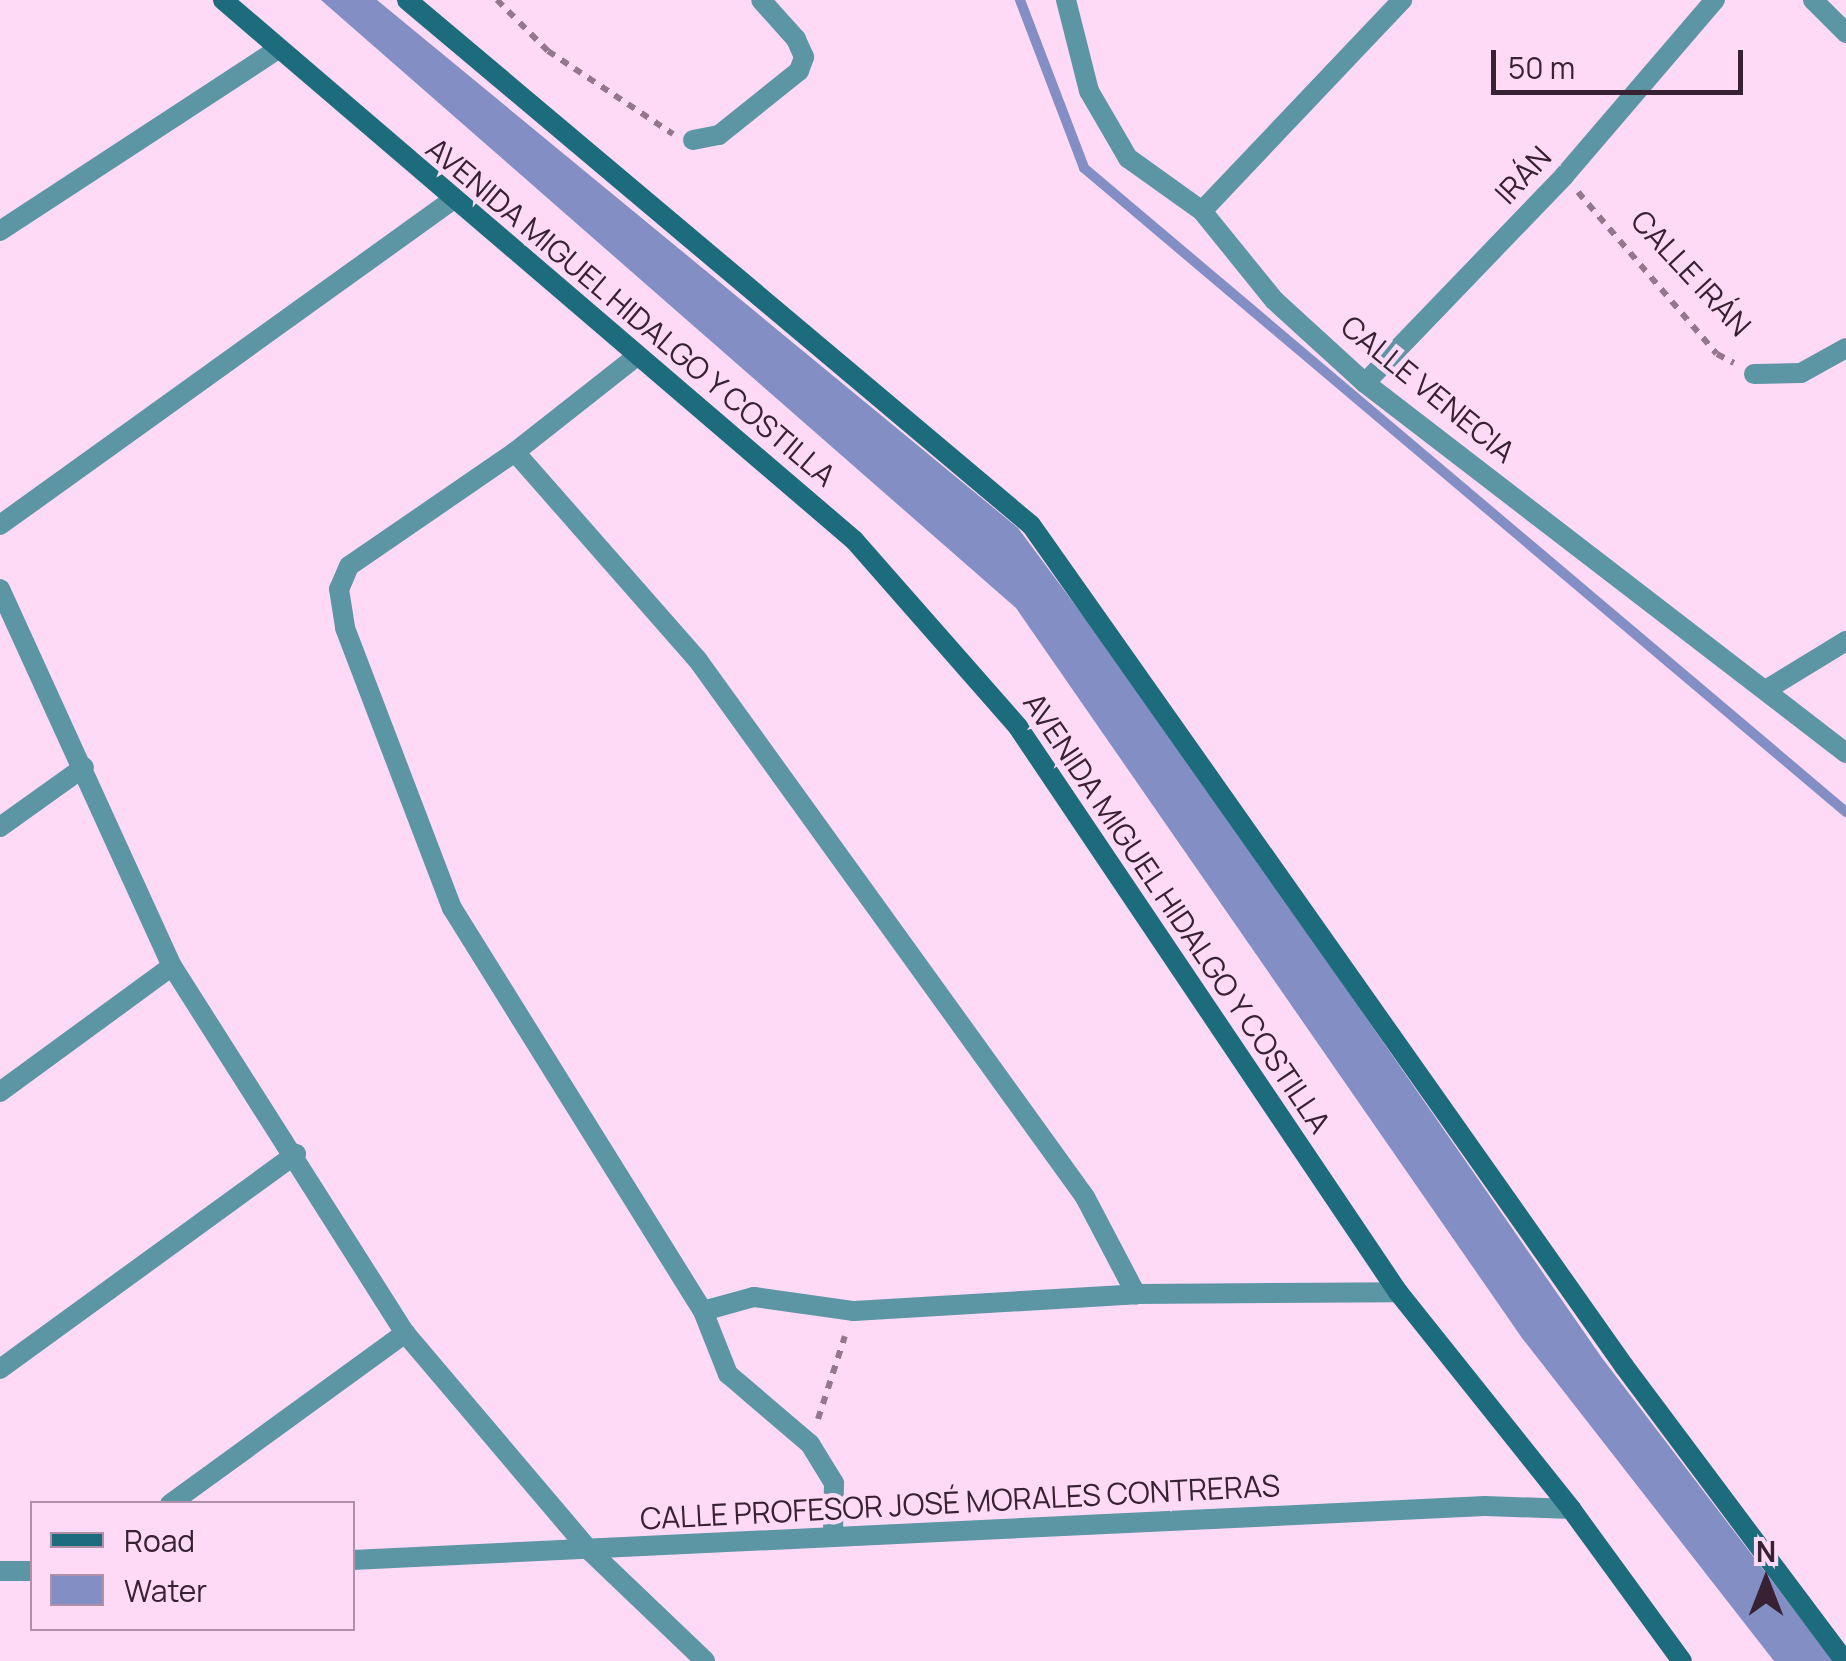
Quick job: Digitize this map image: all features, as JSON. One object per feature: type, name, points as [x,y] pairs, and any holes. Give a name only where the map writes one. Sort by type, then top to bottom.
[{"type":"main road","name":"AVENIDA MIGUEL HIDALGO Y COSTILLA","points":[[223,0],[451,202],[854,540],[1018,726],[1398,1292],[1571,1509],[1682,1661]]},
{"type":"main road","points":[[414,2],[1031,524],[1624,1366],[1845,1661]]},
{"type":"street","points":[[693,140],[719,135],[799,71],[804,57],[796,39],[761,0]]},
{"type":"street","name":"CALLE VENECIA","points":[[1066,0],[1089,91],[1128,158],[1202,211],[1274,300],[1365,383],[1770,688],[1846,752]]},
{"type":"street","points":[[1202,211],[1402,0]]},
{"type":"street","name":"IRÁN","points":[[1365,383],[1564,176],[1709,2]]},
{"type":"street","points":[[1826,4],[1846,33]]},
{"type":"street","points":[[0,231],[278,49]]},
{"type":"street","points":[[0,525],[451,202]]},
{"type":"street","name":"CALLE IRÁN","points":[[1754,374],[1801,372],[1846,348]]},
{"type":"street","points":[[638,356],[515,452],[350,566],[340,588],[345,628],[452,908],[703,1310],[728,1374],[810,1444],[834,1484],[833,1534]]},
{"type":"street","points":[[515,452],[698,659],[1085,1197],[1136,1294]]},
{"type":"street","points":[[0,589],[172,966],[296,1154],[405,1333],[590,1551],[705,1661]]},
{"type":"street","points":[[1770,688],[1846,641]]},
{"type":"street","points":[[0,826],[84,767]]},
{"type":"street","points":[[0,1092],[172,966]]},
{"type":"street","points":[[0,1370],[296,1154]]},
{"type":"street","points":[[703,1310],[754,1296],[854,1310],[1136,1294],[1398,1292]]},
{"type":"street","points":[[174,1501],[405,1333]]},
{"type":"street","name":"CALLE PROFESOR JOSÉ MORALES CONTRERAS","points":[[355,1560],[590,1551],[833,1534],[1485,1506],[1571,1509]]},
{"type":"street","points":[[0,1572],[30,1570]]},
{"type":"path","points":[[496,0],[548,51],[665,131],[693,140]]},
{"type":"path","name":"CALLE IRÁN","points":[[1564,176],[1718,354],[1754,374]]},
{"type":"path","points":[[810,1444],[854,1310]]},
{"type":"water","points":[[321,0],[377,0],[1018,528],[1153,710],[1602,1358],[1833,1661],[1774,1661],[1522,1338],[1016,608]]},
{"type":"waterway","points":[[1020,0],[1084,168],[1846,812]]}]
